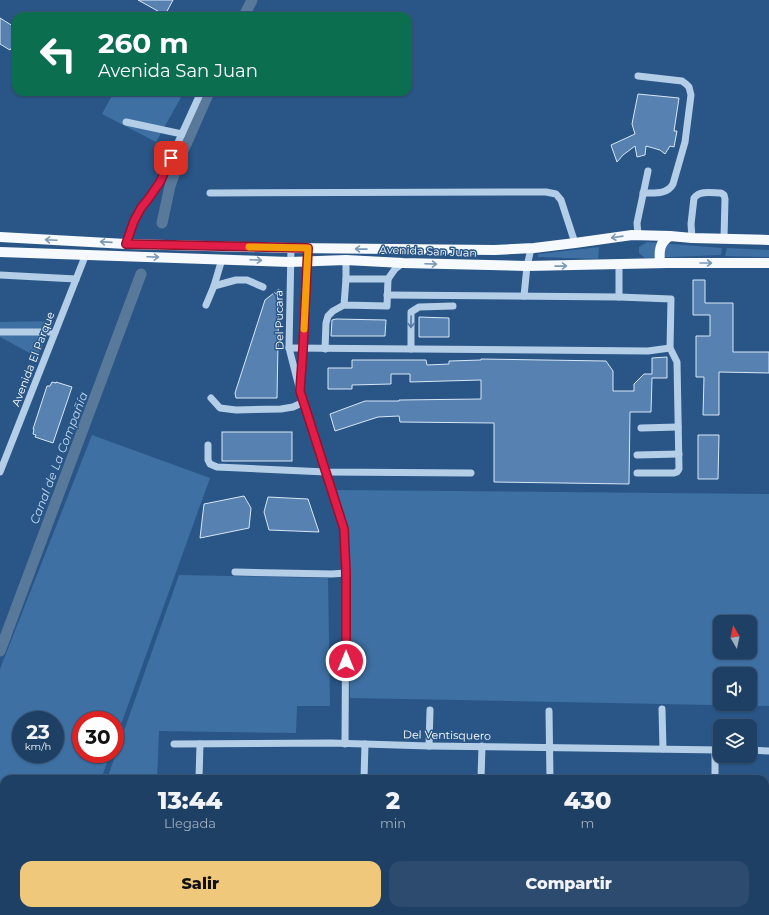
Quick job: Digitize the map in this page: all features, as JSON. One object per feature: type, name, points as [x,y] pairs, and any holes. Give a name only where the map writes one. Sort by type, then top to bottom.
[{"type":"main road","name":"Avenida San Juan","points":[[0,237],[126,244],[291,248],[495,250],[534,248],[632,235],[769,240]]},
{"type":"main road","points":[[660,263],[662,242],[665,238],[670,236]]},
{"type":"main road","name":"Avenida San Juan","points":[[0,252],[290,262],[346,260],[527,266],[660,263],[769,263]]},
{"type":"street","points":[[638,76],[682,81],[689,87],[691,95],[685,142],[680,164],[673,184],[667,191],[660,193],[643,193]]},
{"type":"street","points":[[126,244],[134,221],[141,208],[160,182],[198,96]]},
{"type":"street","points":[[126,122],[182,134]]},
{"type":"street","points":[[638,235],[637,223],[648,171]]},
{"type":"street","points":[[210,193],[546,192],[556,194],[561,200],[575,243]]},
{"type":"street","points":[[692,238],[691,224],[694,198],[696,195],[700,193],[722,193],[725,199],[724,238]]},
{"type":"street","name":"Del Pucará","points":[[291,248],[289,348],[300,391],[344,529],[346,573],[345,744]]},
{"type":"street","name":"Del Pucará","points":[[300,391],[308,248]]},
{"type":"street","points":[[524,296],[527,266],[532,249],[534,248]]},
{"type":"street","name":"Avenida El Parque","points":[[0,472],[2,462],[86,254]]},
{"type":"street","points":[[206,305],[214,286],[222,259]]},
{"type":"street","points":[[344,305],[346,260]]},
{"type":"street","points":[[325,349],[326,323],[328,316],[333,311],[344,305],[387,306],[388,279],[403,263]]},
{"type":"street","points":[[619,264],[619,297]]},
{"type":"street","points":[[0,275],[76,278]]},
{"type":"street","points":[[346,279],[388,279]]},
{"type":"street","points":[[214,286],[236,280],[247,280],[263,287]]},
{"type":"street","points":[[387,295],[619,297],[671,299],[670,348],[677,362],[679,469],[674,473],[637,473]]},
{"type":"street","points":[[411,349],[412,312],[419,307],[453,306]]},
{"type":"street","points":[[0,332],[55,332]]},
{"type":"street","points":[[289,348],[648,351],[670,348]]},
{"type":"street","points":[[211,398],[220,408],[236,410],[281,409],[293,407],[304,402]]},
{"type":"street","points":[[641,428],[678,427]]},
{"type":"street","points":[[208,445],[208,460],[210,464],[217,467],[326,472],[471,473]]},
{"type":"street","points":[[637,455],[679,454]]},
{"type":"street","points":[[235,572],[346,573]]},
{"type":"street","points":[[662,709],[663,749]]},
{"type":"street","points":[[429,746],[430,710]]},
{"type":"street","points":[[549,711],[550,775]]},
{"type":"street","name":"Del Ventisquero","points":[[174,744],[365,744],[713,750]]},
{"type":"street","points":[[199,775],[200,744]]},
{"type":"street","points":[[364,775],[365,744]]},
{"type":"street","points":[[481,775],[482,746]]},
{"type":"street","points":[[757,750],[769,751]]},
{"type":"street","points":[[715,775],[717,763]]},
{"type":"shaded area","points":[[112,96],[182,96],[156,142],[102,114]]},
{"type":"shaded area","points":[[647,242],[722,248],[721,255],[645,258],[639,253],[639,247]]},
{"type":"shaded area","points":[[599,247],[598,259],[538,257],[538,254]]},
{"type":"shaded area","points":[[727,248],[769,250],[769,257],[725,256]]},
{"type":"shaded area","points":[[54,321],[37,357],[0,337],[0,322]]},
{"type":"shaded area","points":[[92,435],[210,478],[124,716],[124,711],[72,711],[72,763],[107,763],[102,775],[0,775],[0,669]]},
{"type":"shaded area","points":[[337,490],[769,494],[769,706],[757,706],[757,667],[713,667],[713,705],[350,698],[348,541]]},
{"type":"shaded area","points":[[179,575],[328,578],[330,706],[297,706],[296,733],[159,731],[157,775],[108,775],[113,763],[124,763],[124,731]]},
{"type":"building","points":[[138,0],[173,0],[167,12],[160,12]]},
{"type":"building","points":[[0,18],[12,26],[12,47],[10,50],[0,44]]},
{"type":"building","points":[[638,94],[679,98],[674,131],[677,131],[674,147],[670,146],[665,154],[660,150],[646,146],[645,155],[637,157],[635,146],[623,155],[617,162],[611,145],[635,134],[632,124]]},
{"type":"building","points":[[693,280],[705,280],[705,303],[733,303],[733,352],[769,352],[769,373],[719,372],[719,415],[703,415],[704,377],[696,377],[696,336],[710,336],[710,315],[693,315]]},
{"type":"building","points":[[279,289],[277,398],[236,398],[235,393],[265,300]]},
{"type":"building","points":[[419,317],[449,318],[449,337],[419,337]]},
{"type":"building","points":[[332,320],[386,320],[385,336],[331,336]]},
{"type":"building","points":[[667,357],[667,378],[652,378],[651,412],[630,412],[629,484],[494,482],[494,423],[400,422],[399,416],[378,417],[335,431],[330,414],[365,401],[481,399],[481,380],[410,382],[410,374],[391,374],[391,384],[352,385],[352,389],[328,389],[328,368],[352,368],[352,360],[426,360],[427,365],[449,364],[449,361],[481,359],[606,361],[613,371],[613,391],[634,391],[634,384],[644,374],[652,374],[652,358]]},
{"type":"building","points":[[52,382],[72,387],[53,443],[35,437],[36,435],[33,434],[33,429],[47,386],[50,386]]},
{"type":"building","points":[[222,432],[292,432],[292,461],[222,461]]},
{"type":"building","points":[[698,435],[719,435],[718,479],[698,479]]},
{"type":"building","points":[[244,496],[251,508],[249,528],[200,538],[204,504]]},
{"type":"building","points":[[268,497],[308,499],[319,532],[269,530],[264,512]]},
{"type":"waterway","name":"Canal de La Compañía","points":[[246,12],[252,0]]},
{"type":"waterway","name":"Canal de La Compañía","points":[[162,223],[170,186],[179,160],[207,96]]},
{"type":"waterway","name":"Canal de La Compañía","points":[[0,651],[141,274]]},
{"type":"slow traffic","points":[[249,247],[308,248],[304,329]]},
{"type":"route","points":[[171,158],[160,182],[141,208],[134,221],[126,244],[308,248],[300,391],[344,529],[346,573],[346,661]]}]
